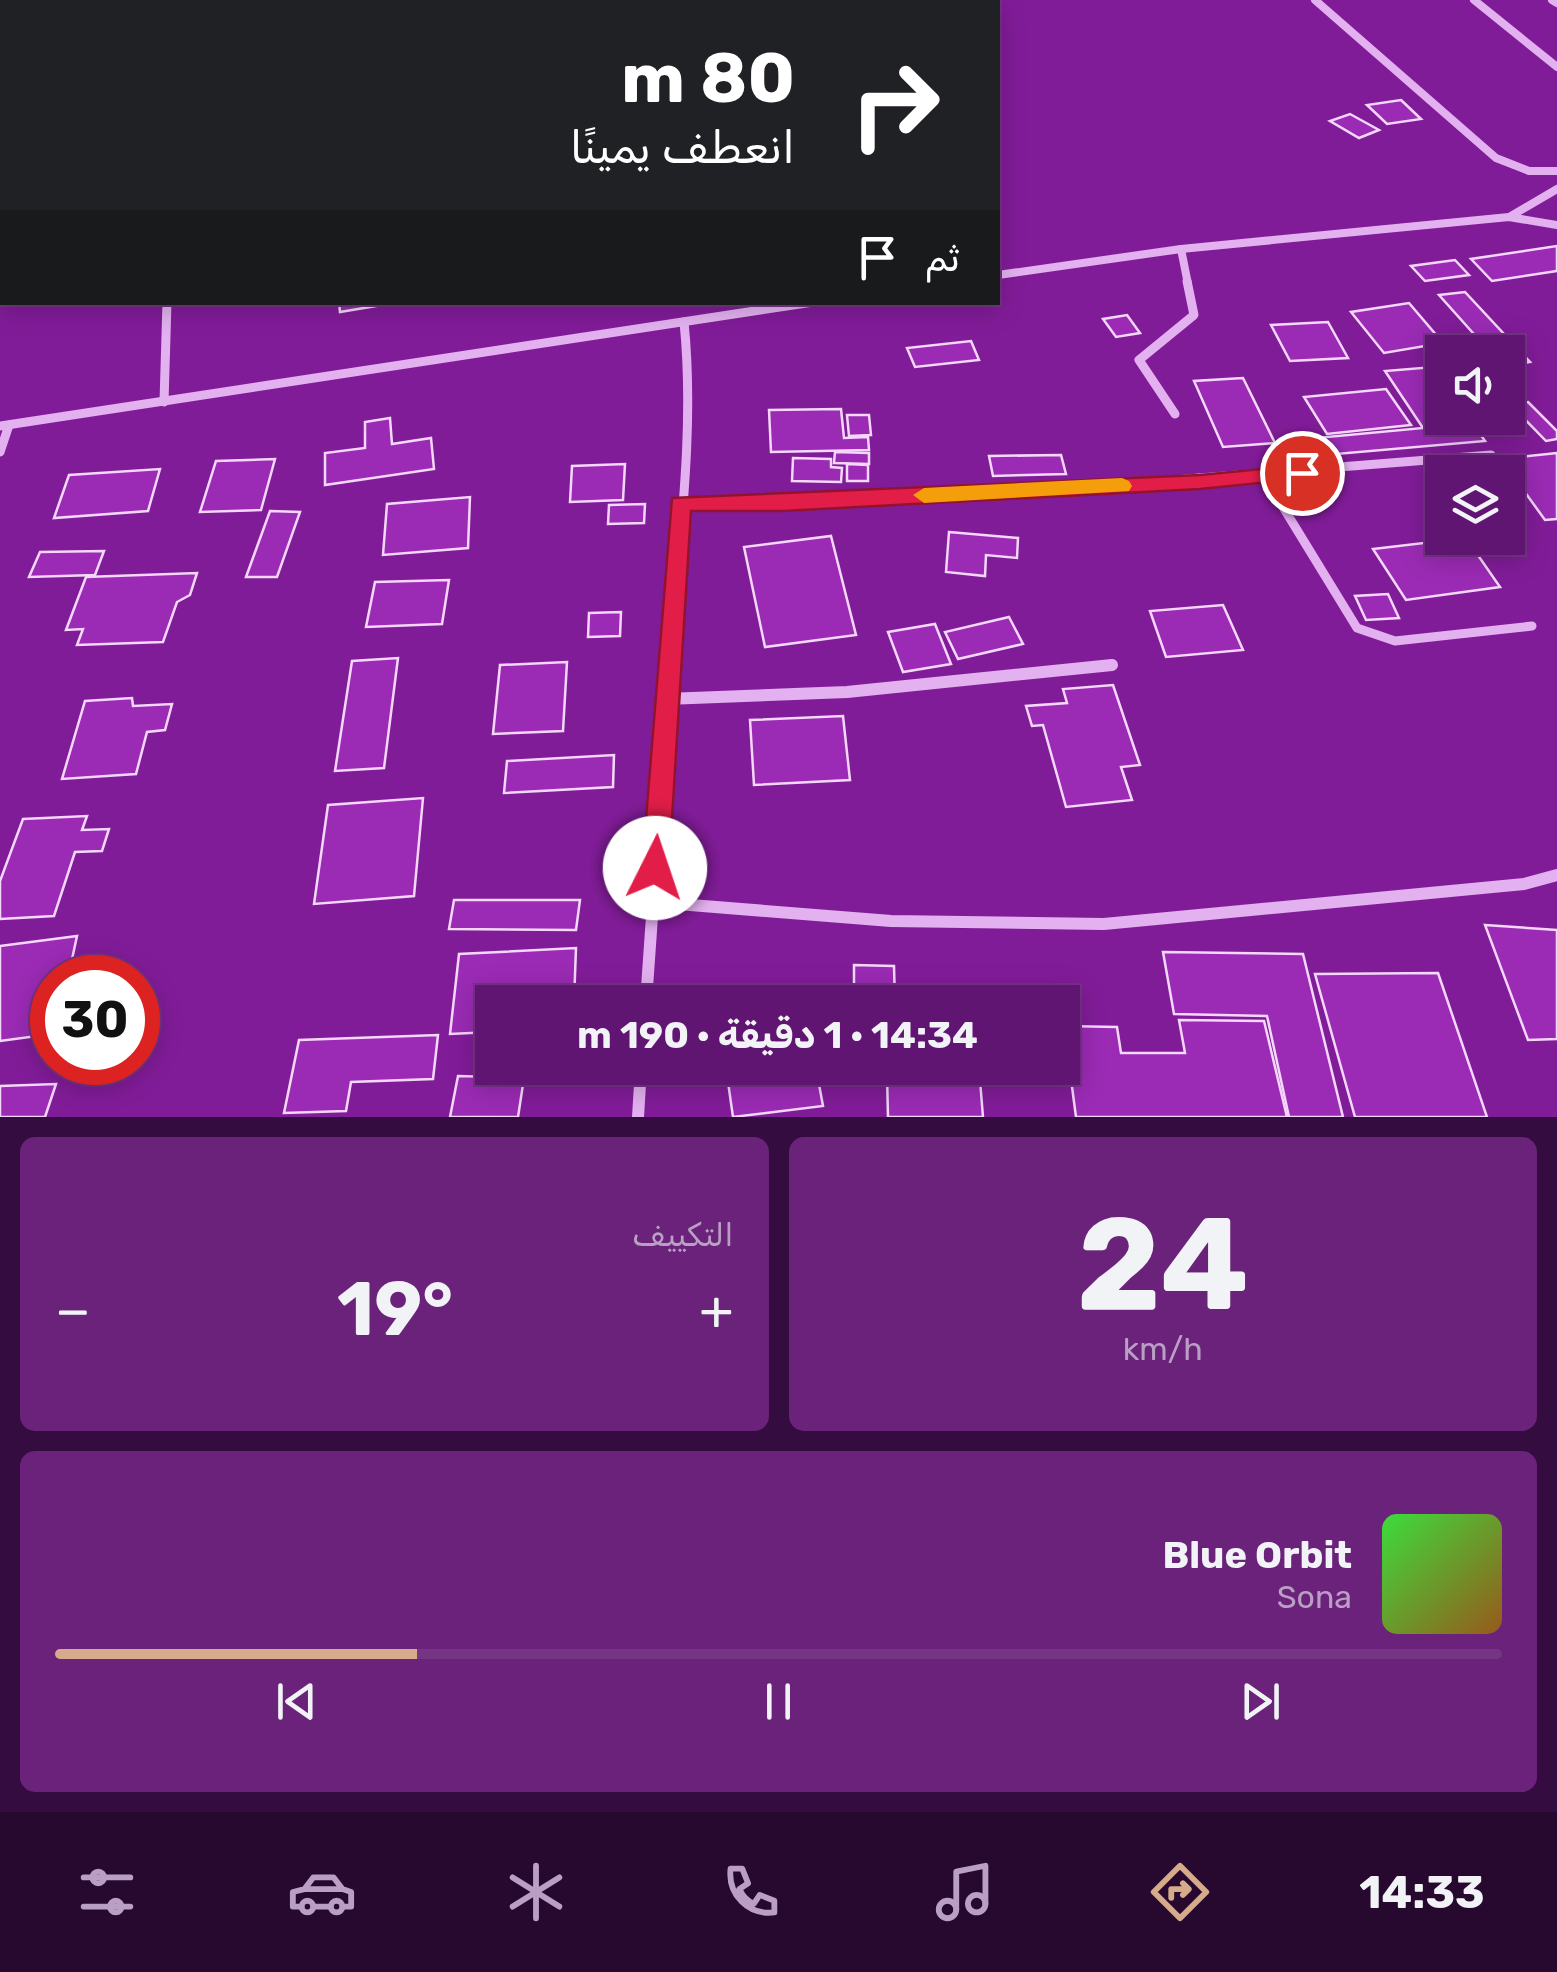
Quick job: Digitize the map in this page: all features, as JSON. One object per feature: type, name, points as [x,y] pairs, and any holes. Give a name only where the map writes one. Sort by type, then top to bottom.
[{"type":"street","points":[[1315,0],[1496,158],[1529,171],[1557,171]]},
{"type":"street","points":[[1474,0],[1557,66]]},
{"type":"street","points":[[1509,217],[1557,188]]},
{"type":"street","points":[[1000,275],[1181,249],[1509,217],[1557,225]]},
{"type":"street","points":[[1174,414],[1139,360],[1148,346],[1185,326],[1194,315],[1181,249]]},
{"type":"street","points":[[164,402],[167,305]]},
{"type":"street","points":[[0,452],[5,426],[794,305]]},
{"type":"street","points":[[647,985],[689,373],[684,322]]},
{"type":"street","points":[[680,504],[783,504],[1264,476],[1425,461]]},
{"type":"street","points":[[1264,476],[1346,616],[1357,628],[1396,640],[1532,626]]},
{"type":"street","points":[[666,699],[846,692],[1112,665]]},
{"type":"street","points":[[653,902],[891,921],[1104,924],[1524,884],[1557,874]]},
{"type":"street","points":[[638,1117],[640,1085]]},
{"type":"building","points":[[1401,100],[1421,119],[1387,124],[1367,105]]},
{"type":"building","points":[[1350,114],[1379,130],[1359,138],[1330,121]]},
{"type":"building","points":[[1557,246],[1557,271],[1492,281],[1471,259]]},
{"type":"building","points":[[1455,260],[1469,275],[1425,281],[1411,266]]},
{"type":"building","points":[[1465,292],[1505,335],[1475,335],[1439,295]]},
{"type":"building","points":[[1409,303],[1436,335],[1425,335],[1425,346],[1384,353],[1351,312]]},
{"type":"building","points":[[339,305],[382,305],[340,312]]},
{"type":"building","points":[[1127,315],[1140,333],[1116,337],[1103,319]]},
{"type":"building","points":[[1328,322],[1348,358],[1290,361],[1271,325]]},
{"type":"building","points":[[971,341],[979,360],[915,367],[907,348]]},
{"type":"building","points":[[1425,368],[1425,435],[1481,435],[1485,441],[1325,455],[1316,438],[1423,428],[1385,371]]},
{"type":"building","points":[[1243,378],[1275,443],[1223,447],[1194,381]]},
{"type":"building","points":[[1386,389],[1411,425],[1327,434],[1304,397]]},
{"type":"building","points":[[1525,403],[1557,431],[1557,439],[1546,441],[1525,419]]},
{"type":"building","points":[[841,409],[844,438],[868,437],[869,450],[771,452],[769,410]]},
{"type":"building","points":[[847,415],[869,415],[871,435],[849,436]]},
{"type":"building","points":[[390,418],[392,444],[431,438],[434,469],[325,485],[325,453],[365,448],[365,422]]},
{"type":"building","points":[[835,452],[869,453],[869,464],[834,463]]},
{"type":"building","points":[[1557,453],[1557,519],[1545,520],[1525,492],[1525,456]]},
{"type":"building","points":[[1061,455],[1066,474],[993,476],[989,456]]},
{"type":"building","points":[[793,458],[831,459],[831,467],[842,468],[841,482],[792,481]]},
{"type":"building","points":[[275,459],[261,510],[200,512],[216,461]]},
{"type":"building","points":[[625,464],[623,500],[570,502],[572,466]]},
{"type":"building","points":[[847,464],[868,465],[868,481],[847,481]]},
{"type":"building","points":[[160,469],[148,511],[54,518],[69,475]]},
{"type":"building","points":[[470,497],[468,548],[383,555],[387,504]]},
{"type":"building","points":[[645,504],[644,523],[608,524],[609,505]]},
{"type":"building","points":[[270,511],[300,512],[277,577],[246,577]]},
{"type":"building","points":[[949,532],[1018,538],[1017,558],[986,555],[985,576],[946,572]]},
{"type":"building","points":[[831,536],[856,635],[765,647],[744,547]]},
{"type":"building","points":[[1425,543],[1425,555],[1478,555],[1500,587],[1406,600],[1373,549]]},
{"type":"building","points":[[104,551],[95,575],[29,577],[40,552]]},
{"type":"building","points":[[197,573],[190,595],[177,602],[163,642],[77,645],[83,629],[66,630],[86,577]]},
{"type":"building","points":[[449,580],[442,624],[366,627],[375,582]]},
{"type":"building","points":[[1388,594],[1399,618],[1366,620],[1355,596]]},
{"type":"building","points":[[1223,605],[1243,650],[1166,657],[1150,611]]},
{"type":"building","points":[[621,612],[620,636],[588,637],[589,613]]},
{"type":"building","points":[[1009,617],[1023,644],[958,659],[945,632]]},
{"type":"building","points":[[935,624],[951,664],[903,672],[888,632]]},
{"type":"building","points":[[398,658],[384,768],[335,771],[352,661]]},
{"type":"building","points":[[567,662],[563,731],[493,734],[500,665]]},
{"type":"building","points":[[1113,685],[1140,765],[1121,767],[1132,800],[1066,807],[1043,725],[1032,726],[1026,706],[1067,703],[1063,689]]},
{"type":"building","points":[[132,698],[133,706],[172,704],[165,730],[147,732],[136,774],[62,779],[85,701]]},
{"type":"building","points":[[843,716],[850,780],[754,785],[750,720]]},
{"type":"building","points":[[614,755],[613,787],[504,793],[507,761]]},
{"type":"building","points":[[423,798],[414,896],[314,904],[328,805]]},
{"type":"building","points":[[87,816],[82,830],[109,829],[102,851],[75,852],[54,916],[0,919],[0,881],[23,819]]},
{"type":"building","points":[[454,900],[580,900],[576,930],[449,929]]},
{"type":"building","points":[[1485,925],[1557,930],[1557,1039],[1528,1040]]},
{"type":"building","points":[[77,936],[73,955],[30,955],[30,1037],[0,1041],[0,946]]},
{"type":"building","points":[[576,948],[575,985],[475,985],[475,1033],[450,1034],[459,954]]},
{"type":"building","points":[[1163,952],[1303,954],[1343,1117],[1289,1117],[1267,1016],[1174,1014]]},
{"type":"building","points":[[854,965],[894,966],[895,985],[854,985]]},
{"type":"building","points":[[1438,973],[1487,1117],[1355,1117],[1315,974]]},
{"type":"building","points":[[1179,1020],[1264,1021],[1287,1117],[1076,1117],[1072,1085],[1080,1085],[1080,1026],[1117,1027],[1121,1053],[1185,1053]]},
{"type":"building","points":[[438,1035],[433,1079],[351,1082],[346,1111],[284,1113],[299,1040]]},
{"type":"building","points":[[458,1076],[475,1077],[475,1085],[523,1085],[518,1117],[450,1117]]},
{"type":"building","points":[[56,1085],[45,1117],[0,1117],[0,1086]]},
{"type":"building","points":[[728,1085],[819,1085],[823,1106],[733,1117]]},
{"type":"building","points":[[887,1085],[980,1085],[983,1117],[888,1117]]},
{"type":"slow traffic","points":[[924,495],[1122,486]]},
{"type":"route","points":[[655,868],[680,504],[783,504],[1302,473]]}]
